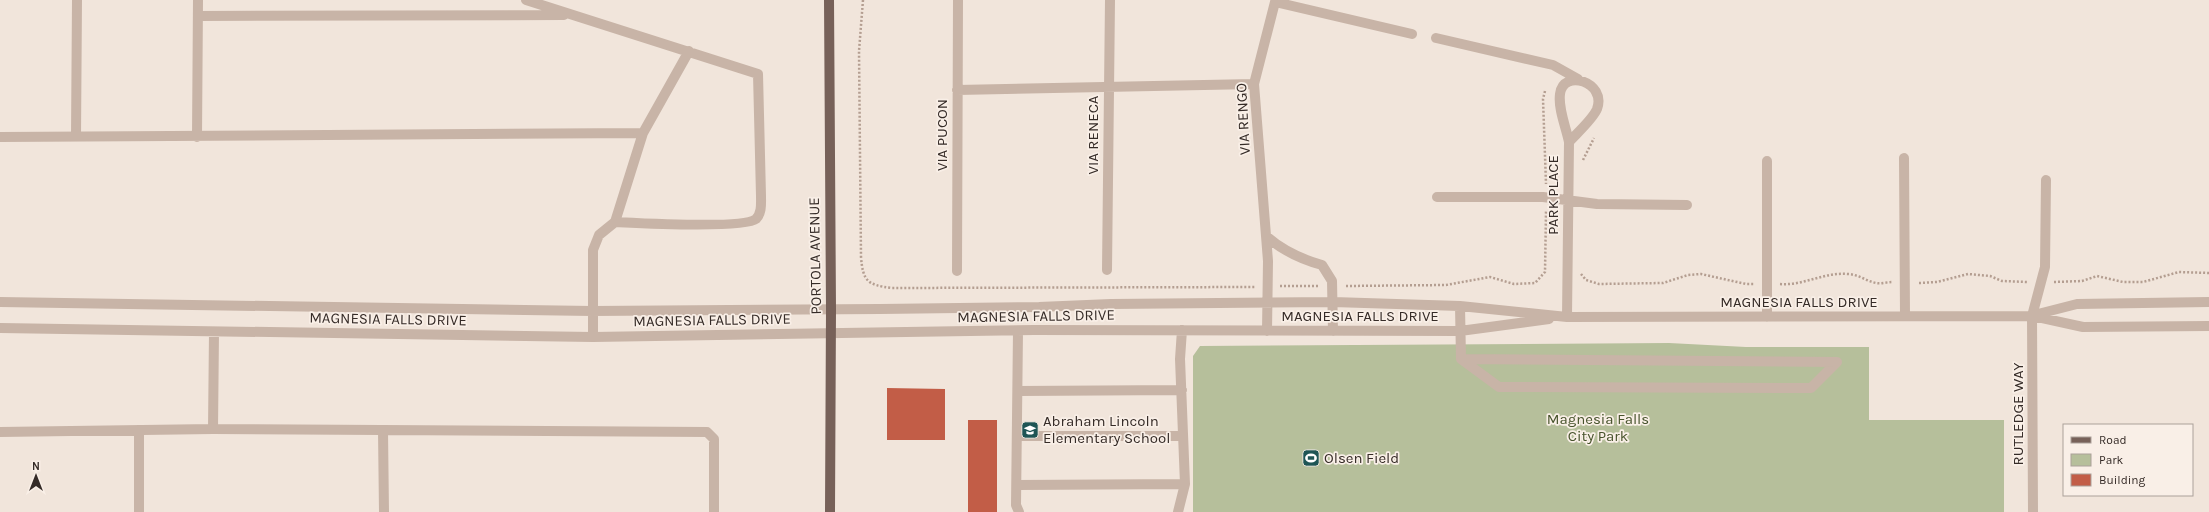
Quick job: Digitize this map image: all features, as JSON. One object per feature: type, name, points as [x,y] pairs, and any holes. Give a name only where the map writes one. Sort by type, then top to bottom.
[{"type":"main road","name":"PORTOLA AVENUE","points":[[829,0],[831,310],[830,512]]},
{"type":"street","points":[[76,138],[77,0]]},
{"type":"street","points":[[197,137],[198,0]]},
{"type":"street","points":[[526,0],[577,14],[758,74],[760,212],[755,220],[744,224],[615,222]]},
{"type":"street","name":"VIA PUCON","points":[[957,271],[958,0]]},
{"type":"street","name":"VIA RENECA","points":[[1107,270],[1110,0]]},
{"type":"street","name":"VIA RENGO","points":[[1267,330],[1266,236],[1254,84],[1275,2],[1412,34]]},
{"type":"street","points":[[198,16],[577,14]]},
{"type":"street","points":[[1436,38],[1552,65],[1578,79]]},
{"type":"street","points":[[593,337],[593,250],[599,236],[615,222],[643,133],[688,51]]},
{"type":"street","points":[[1568,142],[1560,104],[1560,92],[1567,83],[1578,79]]},
{"type":"street","name":"PARK PLACE","points":[[1567,317],[1568,142],[1596,110],[1598,102],[1596,92],[1591,86],[1586,81],[1578,79]]},
{"type":"street","points":[[957,90],[1254,84]]},
{"type":"street","points":[[0,138],[643,133]]},
{"type":"street","points":[[1904,158],[1905,316]]},
{"type":"street","points":[[1767,161],[1767,317]]},
{"type":"street","name":"RUTLEDGE WAY","points":[[2033,512],[2032,316],[2045,268],[2046,180]]},
{"type":"street","points":[[1437,197],[1546,198],[1568,202],[1598,204],[1687,205]]},
{"type":"street","points":[[1266,236],[1279,248],[1301,259],[1322,265],[1332,281],[1333,330]]},
{"type":"street","name":"MAGNESIA FALLS DRIVE","points":[[0,302],[592,311],[831,310],[1333,302],[1460,306],[1567,317],[2032,316],[2083,327],[2209,326]]},
{"type":"street","name":"MAGNESIA FALLS DRIVE","points":[[2032,316],[2077,304],[2209,302]]},
{"type":"street","points":[[1460,306],[1461,359]]},
{"type":"street","name":"MAGNESIA FALLS DRIVE","points":[[0,328],[593,337],[1018,330],[1460,330],[1567,317]]},
{"type":"street","points":[[1018,330],[1016,505],[1019,512]]},
{"type":"street","points":[[1178,512],[1185,484],[1182,330]]},
{"type":"street","points":[[213,429],[214,332]]},
{"type":"street","points":[[1461,359],[1837,362],[1811,388],[1499,387],[1461,359]]},
{"type":"street","points":[[1018,391],[1182,390]]},
{"type":"street","points":[[0,432],[213,429],[708,432],[714,439],[714,512]]},
{"type":"street","points":[[138,512],[139,430]]},
{"type":"street","points":[[383,431],[384,512]]},
{"type":"street","points":[[1017,436],[1183,436]]},
{"type":"street","points":[[1017,485],[1185,484]]},
{"type":"path","points":[[863,0],[859,51],[860,257],[862,275],[867,281],[875,286],[892,288],[1446,285],[1490,277],[1514,284],[1535,283],[1545,272],[1546,198],[1543,98],[1550,78],[1561,70]]},
{"type":"path","points":[[1582,162],[1596,134]]},
{"type":"path","points":[[1580,270],[1581,274],[1586,280],[1599,284],[1663,283],[1688,275],[1701,274],[1746,284],[1791,284],[1835,274],[1857,275],[1877,283],[1937,282],[1968,274],[1990,276],[2002,281],[2061,283],[2082,281],[2097,276],[2123,282],[2143,282],[2179,272],[2209,273]]},
{"type":"green space","name":"Magnesia Falls City Park","points":[[1669,343],[1746,347],[1869,347],[1869,420],[2004,420],[2004,512],[1193,512],[1193,356],[1200,346]]},
{"type":"building","points":[[887,388],[945,389],[945,440],[887,440]]},
{"type":"building","points":[[968,420],[997,420],[997,512],[968,512]]},
{"type":"place","name":"Abraham Lincoln Elementary School","points":[[1030,430]]},
{"type":"place","name":"Olsen Field","points":[[1311,458]]}]
